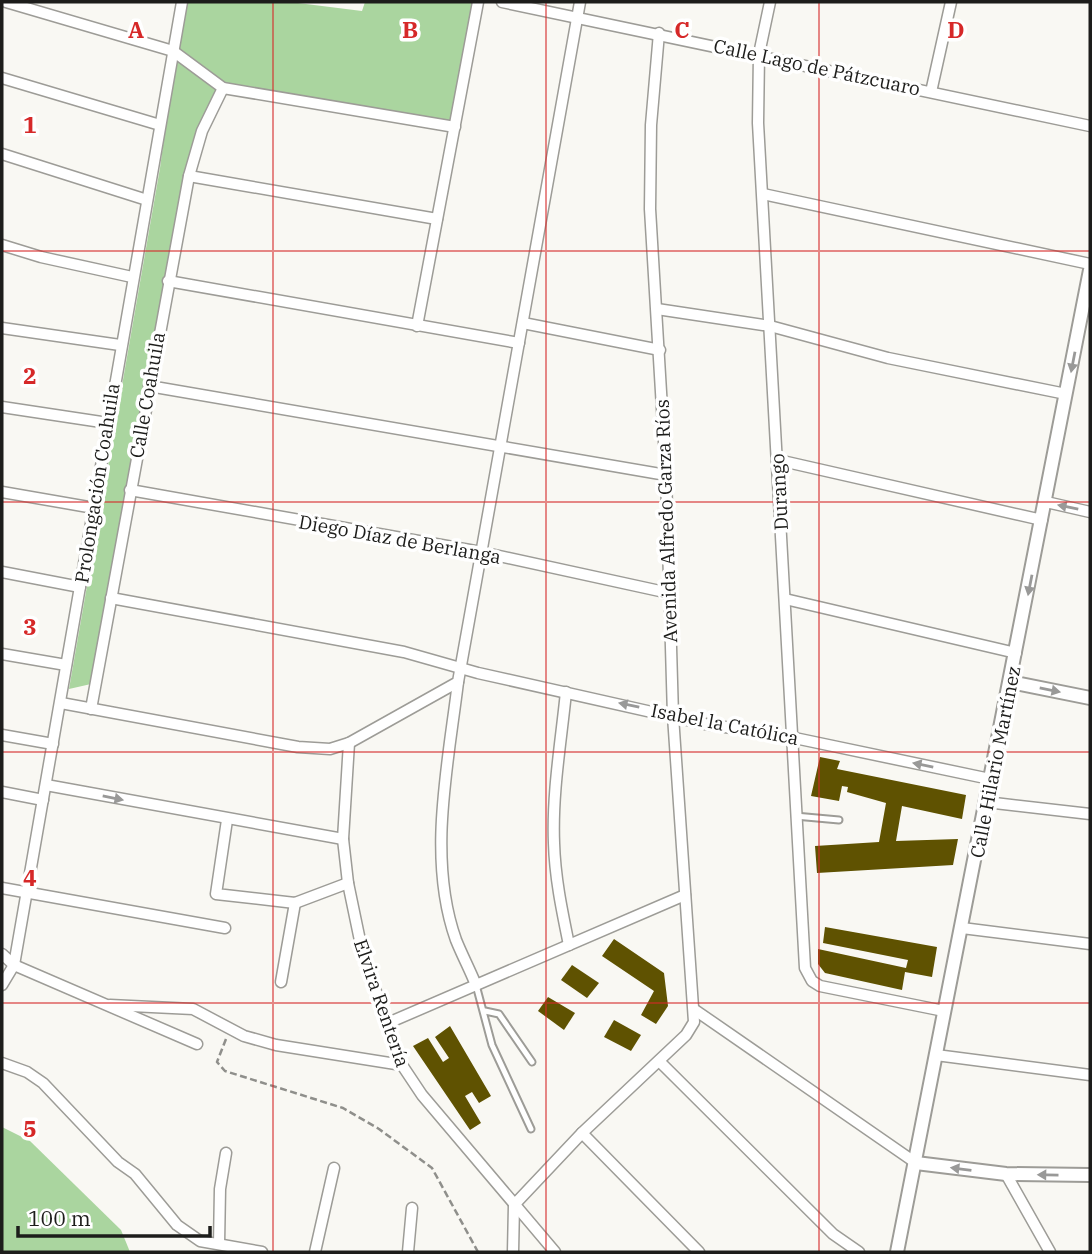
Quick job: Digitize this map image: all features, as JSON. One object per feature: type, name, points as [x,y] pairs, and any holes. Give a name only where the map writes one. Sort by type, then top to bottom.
[{"type":"street","points":[[6,2],[173,51],[223,88],[455,127]]},
{"type":"street","name":"Prolongación Coahuila","points":[[14,965],[24,892],[61,703],[120,345],[182,2]]},
{"type":"street","points":[[417,326],[478,2]]},
{"type":"street","name":"Calle Lago de Pátzcuaro","points":[[502,2],[759,54],[1090,126]]},
{"type":"street","points":[[476,985],[456,939],[443,866],[443,810],[460,668],[580,2]]},
{"type":"street","name":"Durango","points":[[770,2],[759,54],[758,123],[804,959],[812,981],[820,986],[944,1011]]},
{"type":"street","points":[[932,92],[951,2]]},
{"type":"street","name":"Avenida Alfredo Garza Ríos","points":[[659,33],[649,169],[666,475],[673,716],[695,1010]]},
{"type":"street","points":[[2,78],[160,125]]},
{"type":"street","name":"Calle Coahuila","points":[[91,709],[189,176],[202,131],[223,88]]},
{"type":"street","points":[[2,155],[147,200]]},
{"type":"street","points":[[189,176],[437,219]]},
{"type":"street","points":[[763,194],[1090,264]]},
{"type":"street","points":[[2,245],[50,260],[132,277]]},
{"type":"street","name":"Calle Hilario Martínez","points":[[897,1252],[1066,394],[1085,322],[1090,271]]},
{"type":"street","points":[[168,281],[519,343]]},
{"type":"street","points":[[657,309],[770,326],[888,358],[1066,394]]},
{"type":"street","points":[[523,323],[660,350]]},
{"type":"street","points":[[2,328],[120,345]]},
{"type":"street","points":[[149,386],[666,475]]},
{"type":"street","points":[[2,407],[108,423]]},
{"type":"street","points":[[778,460],[1042,520]]},
{"type":"street","name":"Diego Díaz de Berlanga","points":[[130,490],[481,552],[669,593]]},
{"type":"street","points":[[2,492],[94,508]]},
{"type":"street","points":[[1046,502],[1090,512]]},
{"type":"street","points":[[2,572],[80,587]]},
{"type":"street","name":"Isabel la Católica","points":[[111,598],[404,652],[460,668],[673,716],[790,737],[990,779]]},
{"type":"street","points":[[785,599],[1016,653]]},
{"type":"street","points":[[2,653],[66,665]]},
{"type":"street","points":[[61,703],[298,747],[330,749],[349,743],[458,682]]},
{"type":"street","points":[[1010,682],[1090,698]]},
{"type":"street","points":[[566,692],[554,830],[555,869],[569,945]]},
{"type":"street","points":[[2,735],[53,744]]},
{"type":"street","name":"Elvira Rentería","points":[[349,743],[343,839],[348,883],[363,955],[402,1065],[422,1095],[555,1252]]},
{"type":"street","points":[[46,785],[343,839]]},
{"type":"street","points":[[2,792],[43,800]]},
{"type":"street","points":[[986,802],[1090,814]]},
{"type":"street","points":[[227,820],[216,894],[295,903],[348,883]]},
{"type":"street","points":[[2,888],[225,928]]},
{"type":"street","points":[[388,1023],[685,895]]},
{"type":"street","points":[[281,982],[295,903]]},
{"type":"street","points":[[962,928],[1090,944]]},
{"type":"street","points":[[2,954],[14,965],[197,1044]]},
{"type":"street","points":[[2,985],[14,965]]},
{"type":"street","points":[[110,1005],[193,1009],[276,1045],[385,1065],[402,1065]]},
{"type":"street","points":[[513,1252],[514,1205],[582,1133],[692,1028],[695,1010],[916,1163],[1006,1174],[1090,1175]]},
{"type":"street","points":[[936,1055],[1090,1075]]},
{"type":"street","points":[[659,1061],[833,1234],[859,1252]]},
{"type":"street","points":[[2,1063],[27,1072],[43,1083],[109,1153],[135,1174],[177,1225],[200,1241],[262,1252]]},
{"type":"street","points":[[582,1133],[699,1252]]},
{"type":"street","points":[[219,1244],[219,1198],[226,1153]]},
{"type":"street","points":[[315,1252],[334,1168]]},
{"type":"street","points":[[1006,1174],[1050,1252]]},
{"type":"street","points":[[408,1252],[412,1208]]},
{"type":"lane","points":[[795,816],[839,820]]},
{"type":"lane","points":[[476,985],[492,1045],[531,1129]]},
{"type":"lane","points":[[485,1011],[499,1014],[532,1062]]},
{"type":"path","points":[[232,1028],[218,1056],[220,1068],[343,1108],[379,1129],[432,1168],[478,1252]]},
{"type":"green space","points":[[182,2],[290,2],[362,11],[365,2],[478,2],[455,127],[223,88],[202,131],[91,684],[69,689],[160,168]]},
{"type":"green space","points":[[2,1127],[30,1141],[121,1230],[130,1252],[2,1252]]},
{"type":"building","points":[[820,757],[840,761],[837,769],[966,795],[962,819],[902,806],[896,841],[958,839],[953,865],[817,873],[815,846],[879,842],[886,803],[847,792],[848,787],[842,786],[839,801],[811,796]]},
{"type":"building","points":[[825,927],[937,947],[932,977],[905,972],[902,990],[825,973],[818,964],[818,949],[906,968],[908,960],[823,943]]},
{"type":"building","points":[[614,939],[664,973],[668,1006],[656,1024],[641,1015],[654,991],[602,956]]},
{"type":"building","points":[[572,965],[599,983],[587,998],[561,980]]},
{"type":"building","points":[[548,997],[575,1013],[564,1030],[538,1011]]},
{"type":"building","points":[[614,1020],[641,1035],[631,1051],[604,1037]]},
{"type":"building","points":[[450,1026],[491,1096],[479,1103],[472,1092],[465,1096],[481,1123],[470,1130],[413,1046],[428,1038],[443,1062],[449,1058],[435,1037]]}]
